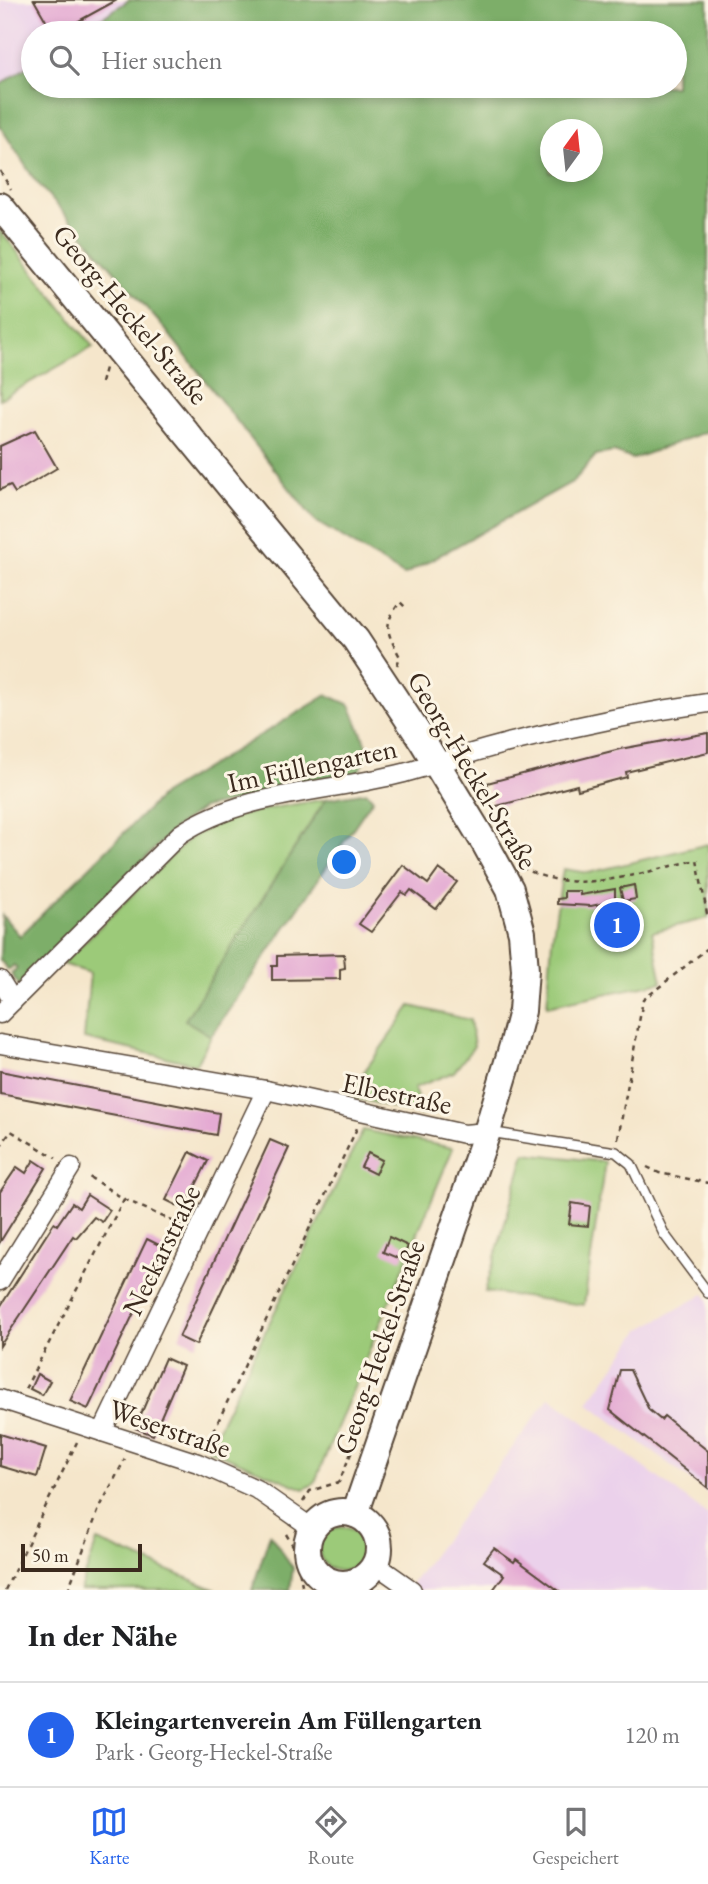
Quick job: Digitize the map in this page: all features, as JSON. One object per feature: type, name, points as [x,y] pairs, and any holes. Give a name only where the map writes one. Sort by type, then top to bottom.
[{"type":"street","name":"Georg-Heckel-Straße","points":[[0,206],[356,640],[436,762],[510,889],[523,933],[525,970],[522,1011],[487,1132],[355,1514]]},
{"type":"street","name":"Im Füllengarten","points":[[0,1014],[180,834],[205,818],[234,807],[405,773],[436,762],[646,711],[708,703]]},
{"type":"street","points":[[0,980],[13,1001]]},
{"type":"street","name":"Elbestraße","points":[[0,1044],[267,1090],[364,1114],[464,1134],[487,1132]]},
{"type":"street","name":"Neckarstraße","points":[[102,1432],[267,1090]]},
{"type":"street","points":[[0,1281],[71,1167]]},
{"type":"street","name":"Weserstraße","points":[[9,1402],[198,1463],[256,1489],[312,1528]]},
{"type":"street","points":[[332,1514],[355,1514],[374,1530],[378,1541],[375,1564],[366,1575],[355,1581],[328,1586],[311,1564],[307,1552],[312,1528],[332,1514]]},
{"type":"street","points":[[375,1564],[412,1590]]},
{"type":"lane","name":"Elbestraße","points":[[487,1132],[616,1152]]},
{"type":"lane","points":[[616,1152],[631,1164],[664,1234],[708,1293]]},
{"type":"path","points":[[396,668],[401,657],[388,634],[389,617],[400,602],[407,609]]},
{"type":"path","points":[[516,857],[523,868],[561,881],[588,883],[697,860],[708,919]]},
{"type":"path","points":[[708,948],[643,1000],[616,1152],[659,1173],[708,1183]]},
{"type":"path","points":[[198,1463],[364,1114]]},
{"type":"path","points":[[0,1147],[11,1131],[124,1199],[199,1233]]},
{"type":"path","points":[[9,1402],[124,1199]]},
{"type":"path","points":[[303,1502],[310,1491],[339,1482],[358,1437]]},
{"type":"path","points":[[5,1590],[71,1454]]},
{"type":"path","points":[[68,1590],[99,1509],[121,1466]]},
{"type":"path","points":[[286,1534],[295,1549],[303,1590]]},
{"type":"path","points":[[359,1590],[381,1590]]},
{"type":"shaded area","points":[[0,0],[129,0],[97,21],[21,21],[21,71],[0,85]]},
{"type":"shaded area","points":[[704,1294],[708,1300],[708,1493],[588,1403],[640,1330]]},
{"type":"shaded area","points":[[550,1397],[708,1515],[708,1590],[407,1590]]},
{"type":"green space","points":[[129,0],[708,0],[708,431],[633,459],[614,452],[596,455],[574,481],[404,575],[315,521],[165,329],[34,179],[0,126],[0,85],[21,71],[21,98],[687,98],[687,21],[97,21]]},
{"type":"green space","points":[[0,230],[93,347],[0,399]]},
{"type":"green space","points":[[327,695],[350,705],[369,751],[357,775],[203,808],[176,827],[20,986],[11,974],[17,968],[14,965],[8,970],[0,960],[2,915],[20,936],[163,794]]},
{"type":"green space","points":[[367,792],[373,799],[211,1036],[185,1020],[326,799]]},
{"type":"green space","points":[[326,799],[186,1020],[211,1036],[196,1064],[84,1039],[90,973],[62,964],[189,839],[238,816]]},
{"type":"green space","points":[[708,844],[708,918],[652,932],[662,982],[547,1006],[552,940],[563,869],[588,873]]},
{"type":"green space","points":[[411,1006],[470,1020],[474,1046],[454,1072],[414,1088],[422,1115],[347,1096]]},
{"type":"green space","points":[[363,1130],[453,1148],[314,1484],[304,1489],[208,1449]]},
{"type":"green space","points":[[525,1153],[605,1162],[584,1305],[485,1292]]},
{"type":"green space","points":[[341,1527],[357,1533],[363,1549],[357,1565],[341,1571],[325,1565],[319,1549],[325,1533]]},
{"type":"green space","points":[[270,1534],[293,1568],[290,1590],[252,1590]]},
{"type":"green space","points":[[97,1541],[216,1590],[80,1590]]},
{"type":"building","points":[[34,0],[117,0],[79,21],[46,21]]},
{"type":"building","points":[[35,430],[57,468],[15,493],[10,485],[0,490],[0,446]]},
{"type":"building","points":[[708,733],[708,752],[626,772],[627,777],[578,790],[577,785],[493,807],[487,783],[620,749]]},
{"type":"building","points":[[403,865],[428,884],[439,869],[457,882],[436,909],[411,890],[407,895],[402,892],[371,932],[359,924]]},
{"type":"building","points":[[634,885],[636,899],[623,901],[620,888]]},
{"type":"building","points":[[615,889],[615,901],[591,906],[557,904],[557,899],[564,898],[564,891],[580,891],[580,895]]},
{"type":"building","points":[[344,954],[345,968],[340,969],[340,979],[272,980],[272,966],[277,966],[277,956]]},
{"type":"building","points":[[0,1071],[219,1113],[216,1135],[0,1094]]},
{"type":"building","points":[[270,1140],[289,1148],[196,1345],[179,1337]]},
{"type":"building","points":[[190,1152],[208,1161],[184,1209],[166,1200]]},
{"type":"building","points":[[368,1153],[382,1160],[375,1174],[361,1167]]},
{"type":"building","points":[[34,1160],[46,1168],[0,1242],[0,1192],[17,1167],[26,1173]]},
{"type":"building","points":[[87,1195],[110,1210],[102,1222],[94,1217],[76,1238],[73,1236],[0,1346],[0,1307],[54,1223],[57,1225],[72,1203],[79,1208]]},
{"type":"building","points":[[572,1203],[590,1206],[588,1226],[569,1224]]},
{"type":"building","points":[[389,1237],[408,1246],[402,1260],[383,1252]]},
{"type":"building","points":[[147,1239],[165,1248],[88,1409],[70,1401]]},
{"type":"building","points":[[165,1358],[183,1366],[153,1435],[135,1428]]},
{"type":"building","points":[[620,1370],[630,1370],[649,1410],[661,1420],[664,1416],[708,1451],[708,1488],[610,1410]]},
{"type":"building","points":[[37,1374],[50,1381],[42,1395],[30,1389]]},
{"type":"building","points":[[0,1434],[46,1448],[37,1477],[0,1466]]},
{"type":"building","points":[[494,1548],[514,1562],[516,1559],[558,1590],[493,1590],[504,1575],[484,1561]]},
{"type":"place","name":"Kleingartenverein Am Füllengarten","points":[[617,925]]}]
